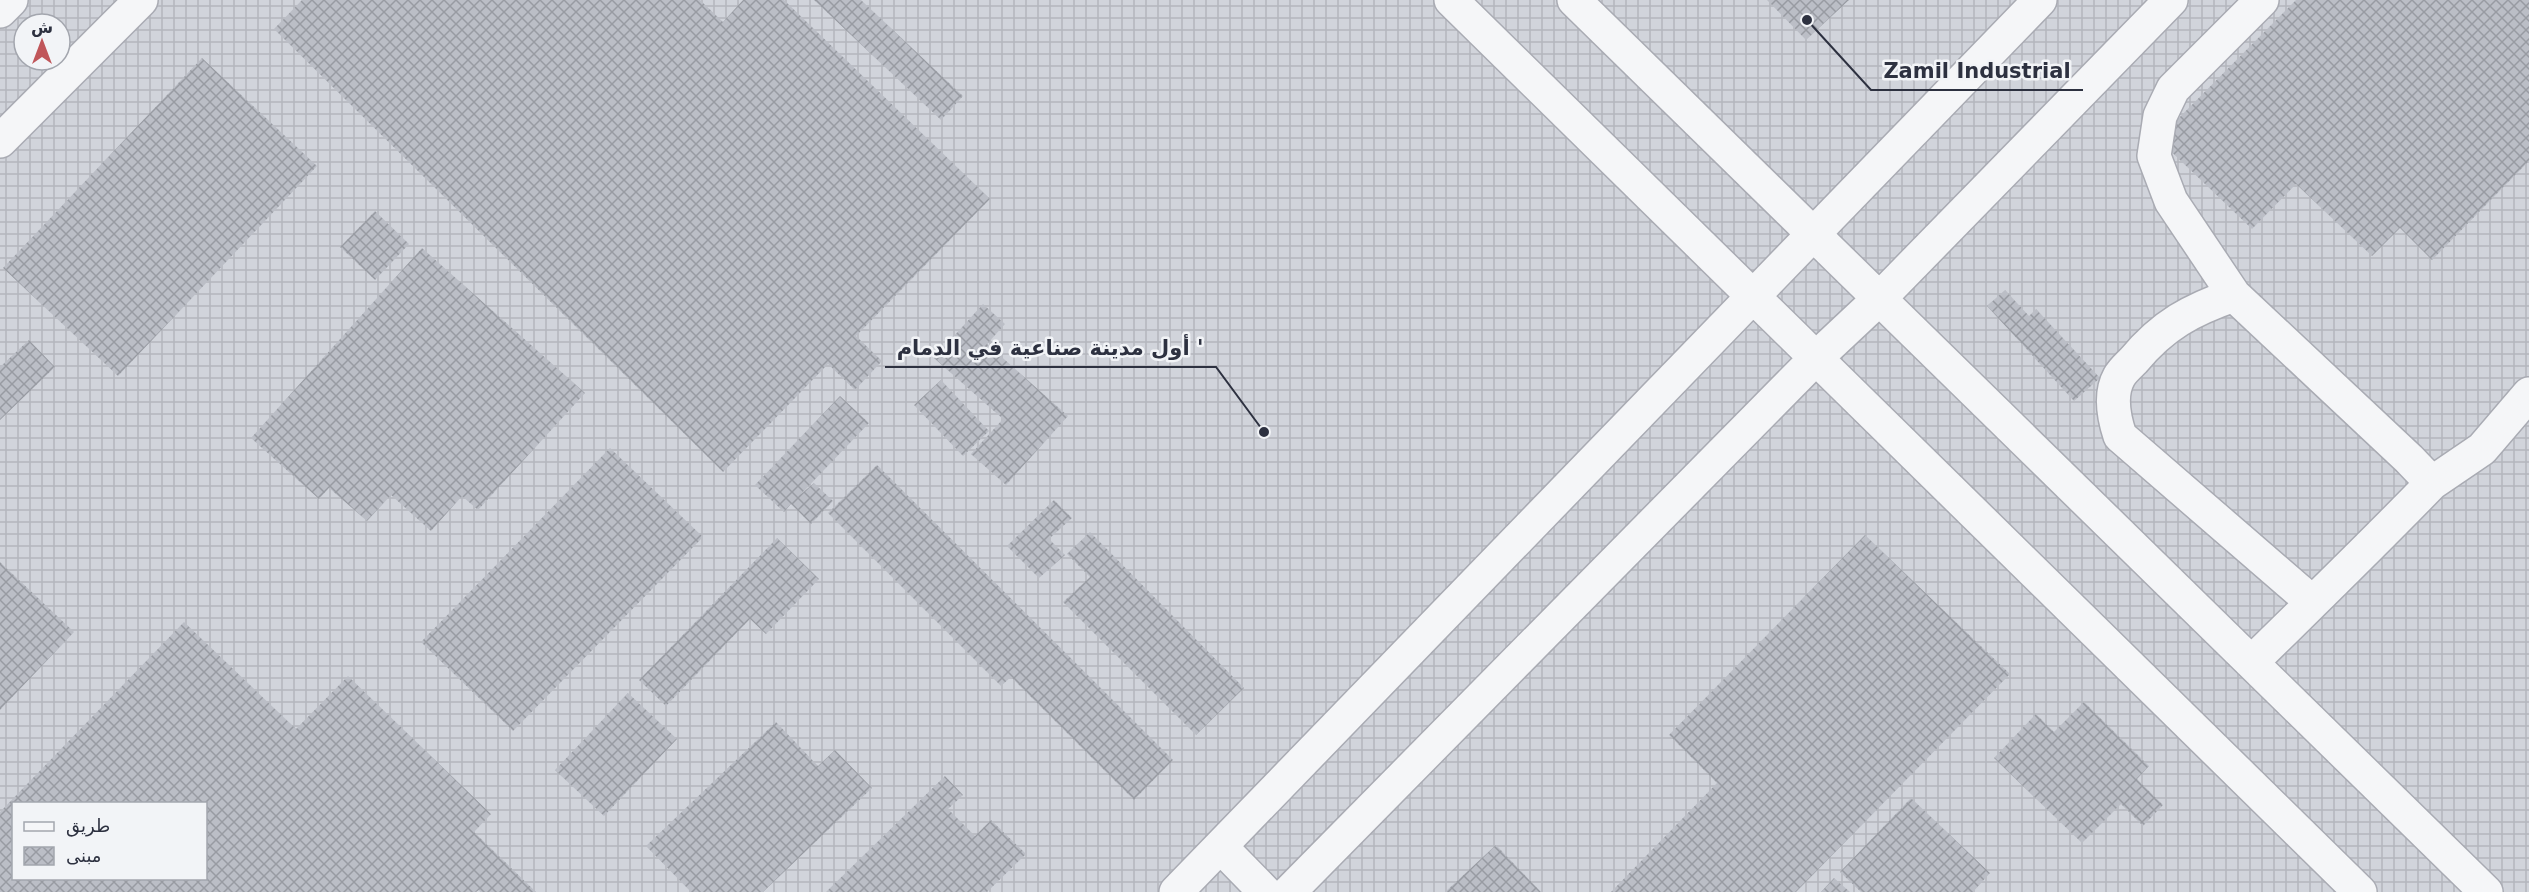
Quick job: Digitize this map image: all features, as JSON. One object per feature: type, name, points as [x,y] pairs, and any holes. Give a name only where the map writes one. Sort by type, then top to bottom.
[{"type":"street","points":[[0,11],[11,0]]},
{"type":"street","points":[[0,141],[141,0]]},
{"type":"street","points":[[1451,0],[2360,892]]},
{"type":"street","points":[[1574,0],[1815,233],[2486,892]]},
{"type":"street","points":[[1176,892],[2040,0]]},
{"type":"street","points":[[1289,892],[1816,358],[1880,298],[2171,0]]},
{"type":"street","points":[[2262,0],[2173,89],[2160,116],[2154,156],[2171,201],[2234,295],[2432,483]]},
{"type":"street","points":[[2234,295],[2180,317],[2151,340],[2118,378],[2114,398],[2114,417],[2120,436],[2313,602]]},
{"type":"street","points":[[2252,662],[2432,483],[2482,449],[2529,394]]},
{"type":"street","points":[[1221,847],[1265,892]]},
{"type":"shaded area","points":[[0,0],[2529,0],[2529,892],[0,892]]},
{"type":"building","points":[[302,0],[700,0],[723,22],[743,0],[784,0],[990,199],[856,336],[882,361],[855,390],[828,364],[723,472],[274,29]]},
{"type":"building","points":[[814,0],[861,0],[963,96],[941,120]]},
{"type":"building","points":[[1767,0],[1849,0],[1806,40]]},
{"type":"building","points":[[2296,0],[2529,0],[2529,161],[2432,260],[2400,228],[2372,256],[2296,184],[2252,229],[2158,139]]},
{"type":"building","points":[[202,58],[317,166],[118,376],[3,268]]},
{"type":"building","points":[[375,211],[409,244],[375,280],[340,247]]},
{"type":"building","points":[[422,248],[585,393],[478,510],[462,496],[431,531],[391,495],[367,521],[329,488],[319,499],[251,438]]},
{"type":"building","points":[[2005,290],[2029,316],[2036,309],[2100,378],[2074,401],[1987,306]]},
{"type":"building","points":[[983,304],[1005,324],[987,344],[1068,416],[1006,485],[971,454],[1003,419],[934,358]]},
{"type":"building","points":[[29,340],[55,367],[0,420],[0,367]]},
{"type":"building","points":[[941,380],[989,431],[963,456],[914,405]]},
{"type":"building","points":[[840,396],[869,423],[800,495],[814,483],[833,501],[811,524],[791,504],[784,512],[755,485]]},
{"type":"building","points":[[610,448],[703,537],[513,731],[421,642]]},
{"type":"building","points":[[877,465],[1173,760],[1134,800],[1011,677],[1001,686],[828,513]]},
{"type":"building","points":[[1054,500],[1072,518],[1049,539],[1065,555],[1039,578],[1007,546]]},
{"type":"building","points":[[1090,532],[1244,688],[1196,735],[1063,602],[1090,577],[1067,554]]},
{"type":"building","points":[[1865,535],[2010,674],[1796,892],[1611,892],[1717,783],[1669,735]]},
{"type":"building","points":[[777,538],[819,579],[766,634],[750,619],[666,706],[639,680]]},
{"type":"building","points":[[0,562],[74,632],[0,710]]},
{"type":"building","points":[[184,622],[296,729],[348,676],[491,814],[474,832],[536,892],[480,892],[479,890],[476,892],[0,892],[0,812]]},
{"type":"building","points":[[628,693],[677,739],[604,816],[555,770]]},
{"type":"building","points":[[2084,702],[2149,766],[2137,779],[2163,805],[2143,826],[2121,804],[2082,843],[1994,758],[2036,714],[2054,732]]},
{"type":"building","points":[[776,722],[818,766],[835,750],[872,788],[763,892],[691,892],[646,846]]},
{"type":"building","points":[[945,776],[963,795],[948,809],[975,836],[991,820],[1026,854],[987,892],[826,892]]},
{"type":"building","points":[[1911,798],[1990,873],[1973,892],[1861,892],[1840,872]]},
{"type":"building","points":[[1496,845],[1541,892],[1445,892]]},
{"type":"building","points":[[1834,878],[1850,892],[1821,892]]},
{"type":"place","name":"Zamil Industrial","points":[[1807,20]]},
{"type":"place","name":"أول مدينة صناعية في الدمام '","points":[[1264,432]]}]
